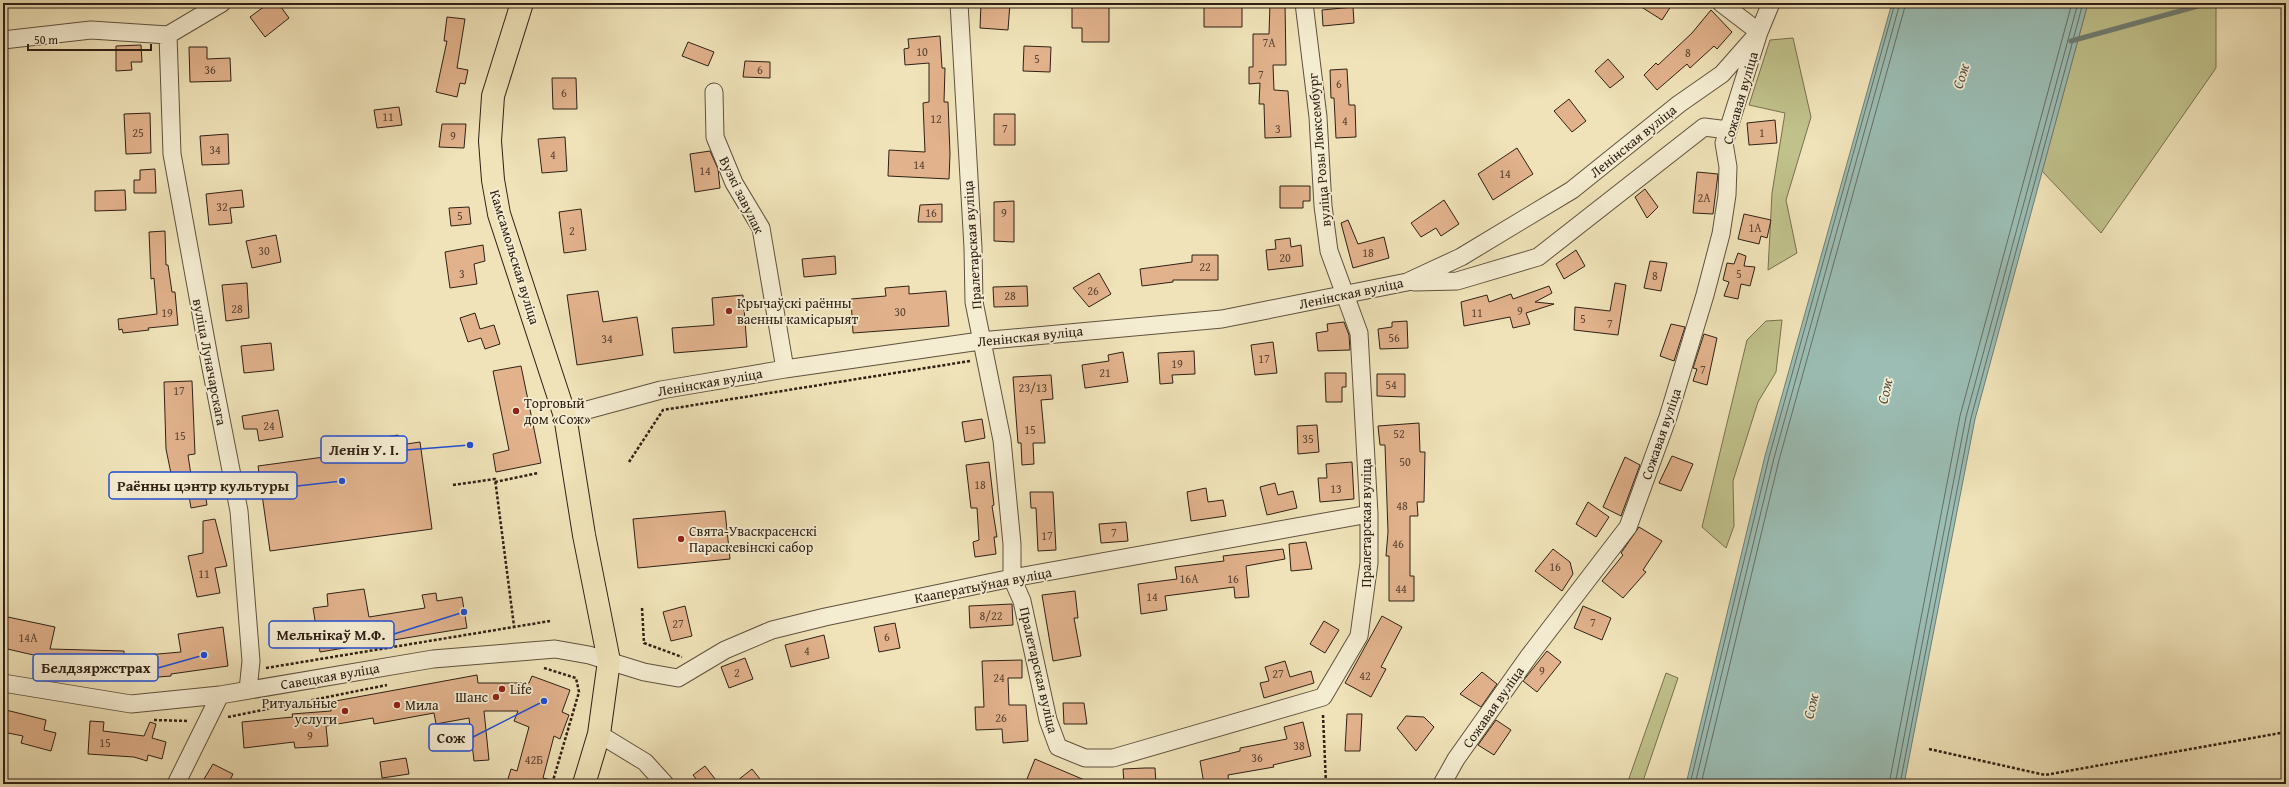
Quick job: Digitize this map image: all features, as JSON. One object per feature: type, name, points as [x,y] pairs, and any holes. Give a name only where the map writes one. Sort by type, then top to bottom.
[{"type":"main road","name":"Камсамольская вуліца","points":[[522,3],[493,96],[490,141],[493,180],[499,214],[565,416]]},
{"type":"main road","points":[[565,416],[584,535],[609,661],[600,734],[584,784]]},
{"type":"street","points":[[3,40],[91,30],[168,35],[222,3]]},
{"type":"street","name":"Пралетарская вуліца","points":[[959,3],[973,248],[974,302],[980,341],[995,399],[1002,440],[1012,544],[1012,578],[1022,601],[1048,720],[1058,747],[1085,758],[1113,758],[1323,697],[1359,636],[1369,563],[1359,333],[1344,296]]},
{"type":"street","name":"вуліца Розы Люксембург","points":[[1304,3],[1318,117],[1323,206],[1329,251],[1344,296]]},
{"type":"street","points":[[1721,3],[1759,32]]},
{"type":"street","name":"Ленінская вуліца","points":[[565,416],[661,390],[785,369],[980,341],[1222,319],[1344,296],[1407,282],[1461,257],[1572,190],[1679,104],[1722,74],[1759,32],[1771,3]]},
{"type":"street","name":"Сожавая вуліца","points":[[1442,784],[1456,759],[1528,656],[1628,527],[1668,417],[1705,296],[1721,234],[1727,195],[1728,167],[1724,143],[1759,32]]},
{"type":"street","name":"вуліца Луначарскага","points":[[168,35],[172,154],[210,363],[239,511],[251,661],[248,690]]},
{"type":"street","name":"Вузкі завулак","points":[[714,92],[715,137],[734,183],[761,228],[785,369]]},
{"type":"street","points":[[1407,282],[1457,282],[1538,257],[1704,127],[1728,130]]},
{"type":"street","name":"Кааператыўная вуліца","points":[[609,661],[644,672],[678,678],[703,665],[725,650],[772,630],[825,617],[1012,578],[1368,514]]},
{"type":"street","name":"Савецкая вуліца","points":[[3,683],[131,704],[220,695],[433,659],[555,649],[589,655],[609,661]]},
{"type":"street","points":[[176,784],[209,721],[220,695]]},
{"type":"street","points":[[600,734],[645,762],[666,784]]},
{"type":"path","points":[[629,462],[663,410],[985,359]]},
{"type":"path","points":[[495,482],[538,473]]},
{"type":"path","points":[[453,485],[495,479],[514,626]]},
{"type":"path","points":[[642,608],[644,643],[703,665]]},
{"type":"path","points":[[250,671],[550,621]]},
{"type":"path","points":[[539,667],[576,678],[579,692],[552,784]]},
{"type":"path","points":[[147,720],[209,721],[393,684]]},
{"type":"path","points":[[1323,697],[1326,784]]},
{"type":"path","points":[[1929,749],[2045,775],[2286,732]]},
{"type":"green space","points":[[2088,3],[2216,3],[2216,68],[2101,233],[2042,171]]},
{"type":"green space","points":[[1793,38],[1811,117],[1786,200],[1797,253],[1768,270],[1772,193],[1785,113],[1749,105],[1770,40]]},
{"type":"green space","points":[[1782,320],[1776,372],[1758,402],[1733,481],[1734,526],[1726,548],[1702,527],[1747,340],[1766,321]]},
{"type":"green space","points":[[1666,673],[1678,678],[1642,784],[1627,784]]},
{"type":"water","points":[[1892,3],[2088,3],[1975,419],[1904,784],[1686,784],[1765,456]]},
{"type":"building","points":[[269,3],[278,3],[289,18],[265,37],[250,17]]},
{"type":"building","points":[[981,3],[1010,3],[1008,30],[980,28]]},
{"type":"building","points":[[1072,3],[1109,3],[1109,42],[1082,42],[1082,28],[1072,28]]},
{"type":"building","points":[[1270,3],[1285,3],[1286,65],[1273,65],[1274,90],[1288,91],[1291,137],[1265,138],[1264,104],[1259,104],[1260,83],[1249,84],[1249,67],[1253,67],[1253,34],[1269,34]]},
{"type":"building","points":[[1635,3],[1673,3],[1662,20]]},
{"type":"building","points":[[1242,4],[1242,27],[1204,27],[1204,5]]},
{"type":"building","points":[[1353,7],[1354,23],[1323,26],[1322,10]]},
{"type":"building","points":[[1711,10],[1732,32],[1717,49],[1714,46],[1690,68],[1687,64],[1657,90],[1644,75],[1656,63],[1658,65],[1692,33]]},
{"type":"building","points":[[447,17],[465,19],[457,68],[468,70],[465,84],[460,83],[457,97],[436,92],[447,41],[444,41]]},
{"type":"building","points":[[940,36],[942,68],[945,68],[944,102],[948,102],[950,154],[949,179],[888,176],[889,150],[925,152],[923,103],[929,102],[929,63],[905,65],[904,49],[909,48],[908,39]]},
{"type":"building","points":[[688,42],[714,52],[708,66],[682,56]]},
{"type":"building","points":[[141,45],[142,62],[131,62],[132,70],[116,71],[116,46]]},
{"type":"building","points":[[1024,46],[1051,47],[1050,72],[1023,71]]},
{"type":"building","points":[[189,47],[207,47],[207,59],[230,58],[231,81],[190,82]]},
{"type":"building","points":[[1608,59],[1624,77],[1610,88],[1595,71]]},
{"type":"building","points":[[745,61],[770,62],[770,78],[743,77]]},
{"type":"building","points":[[1347,69],[1349,105],[1355,105],[1356,137],[1336,138],[1334,98],[1331,98],[1330,70]]},
{"type":"building","points":[[552,78],[576,78],[577,109],[553,109]]},
{"type":"building","points":[[1569,99],[1586,121],[1572,132],[1554,111]]},
{"type":"building","points":[[399,107],[402,125],[377,128],[374,110]]},
{"type":"building","points":[[150,113],[151,153],[126,154],[124,114]]},
{"type":"building","points":[[994,114],[1015,114],[1015,145],[994,145]]},
{"type":"building","points":[[1775,120],[1777,143],[1749,145],[1747,123]]},
{"type":"building","points":[[442,124],[466,124],[464,148],[439,147]]},
{"type":"building","points":[[228,134],[229,164],[202,165],[200,136]]},
{"type":"building","points":[[565,137],[567,171],[542,173],[538,139]]},
{"type":"building","points":[[1517,148],[1533,174],[1493,200],[1478,174]]},
{"type":"building","points":[[710,151],[718,169],[720,188],[695,192],[690,154]]},
{"type":"building","points":[[155,169],[156,193],[134,193],[134,180],[140,180],[140,170]]},
{"type":"building","points":[[1697,172],[1718,174],[1713,214],[1693,213]]},
{"type":"building","points":[[1280,186],[1310,186],[1310,201],[1303,201],[1303,208],[1280,208]]},
{"type":"building","points":[[1645,189],[1658,207],[1647,218],[1635,197]]},
{"type":"building","points":[[125,190],[126,210],[95,211],[95,191]]},
{"type":"building","points":[[242,190],[244,207],[230,208],[232,223],[209,225],[206,194]]},
{"type":"building","points":[[1444,200],[1459,224],[1441,236],[1436,228],[1421,237],[1411,223]]},
{"type":"building","points":[[1014,201],[1014,242],[994,241],[994,202]]},
{"type":"building","points":[[942,204],[942,222],[918,222],[920,205]]},
{"type":"building","points":[[469,207],[471,224],[451,226],[449,208]]},
{"type":"building","points":[[581,209],[586,250],[564,253],[559,212]]},
{"type":"building","points":[[1744,214],[1771,220],[1767,238],[1761,236],[1759,244],[1738,239]]},
{"type":"building","points":[[1348,220],[1358,244],[1384,237],[1389,258],[1353,268],[1341,223]]},
{"type":"building","points":[[165,231],[166,265],[168,265],[172,292],[175,292],[178,325],[148,328],[149,330],[123,333],[122,329],[119,330],[118,319],[157,314],[154,278],[151,279],[149,232]]},
{"type":"building","points":[[276,235],[281,262],[252,268],[246,241]]},
{"type":"building","points":[[1290,238],[1291,247],[1301,245],[1303,266],[1268,270],[1266,250],[1276,249],[1275,240]]},
{"type":"building","points":[[483,245],[485,261],[474,264],[477,284],[450,288],[445,252]]},
{"type":"building","points":[[1576,250],[1585,266],[1564,279],[1556,264]]},
{"type":"building","points":[[1738,253],[1746,256],[1744,266],[1755,267],[1750,286],[1741,284],[1738,299],[1724,296],[1729,282],[1723,280],[1727,263],[1734,264]]},
{"type":"building","points":[[1192,255],[1218,255],[1218,280],[1173,280],[1173,282],[1142,286],[1140,269],[1192,262]]},
{"type":"building","points":[[835,256],[836,274],[804,277],[802,259]]},
{"type":"building","points":[[1650,261],[1667,263],[1661,291],[1644,288]]},
{"type":"building","points":[[1099,273],[1111,294],[1089,307],[1073,288]]},
{"type":"building","points":[[247,283],[249,318],[226,321],[222,285]]},
{"type":"building","points":[[1615,283],[1626,285],[1618,335],[1574,330],[1575,307],[1610,311]]},
{"type":"building","points":[[909,286],[909,294],[946,291],[949,326],[853,333],[851,299],[886,296],[885,288]]},
{"type":"building","points":[[1027,286],[1028,306],[994,307],[993,287]]},
{"type":"building","points":[[1549,286],[1552,293],[1535,302],[1554,304],[1526,313],[1530,324],[1513,328],[1510,317],[1464,326],[1461,302],[1487,295],[1489,302],[1511,294],[1513,299]]},
{"type":"building","points":[[598,291],[603,322],[637,317],[643,355],[577,365],[567,295]]},
{"type":"building","name":"Крычаўскі раённы ваенны камісарыят","points":[[743,295],[747,347],[674,353],[672,328],[714,325],[712,298]]},
{"type":"building","points":[[475,313],[480,329],[494,325],[500,344],[485,349],[481,338],[468,342],[460,318]]},
{"type":"building","points":[[1407,321],[1408,348],[1380,349],[1378,329],[1392,327],[1392,322]]},
{"type":"building","points":[[1344,322],[1349,335],[1350,350],[1318,351],[1316,333],[1328,331],[1327,324]]},
{"type":"building","points":[[1671,324],[1685,327],[1674,361],[1660,356]]},
{"type":"building","points":[[1704,334],[1717,338],[1707,385],[1693,381],[1697,369],[1693,368]]},
{"type":"building","points":[[1273,342],[1277,373],[1255,375],[1251,345]]},
{"type":"building","points":[[271,343],[274,370],[244,373],[241,346]]},
{"type":"building","points":[[1194,351],[1195,374],[1172,375],[1173,383],[1160,384],[1158,353]]},
{"type":"building","points":[[1123,352],[1128,382],[1085,388],[1082,365],[1109,361],[1108,355]]},
{"type":"building","name":"Торговый дом «Сож»","points":[[521,366],[541,463],[496,472],[493,454],[509,450],[493,371]]},
{"type":"building","points":[[1325,373],[1346,373],[1346,387],[1342,387],[1342,402],[1326,402]]},
{"type":"building","points":[[1377,374],[1405,374],[1405,397],[1377,396]]},
{"type":"building","points":[[1051,375],[1053,399],[1041,400],[1045,443],[1033,443],[1034,464],[1022,465],[1021,443],[1018,443],[1013,377]]},
{"type":"building","points":[[192,381],[195,454],[188,455],[191,475],[202,473],[207,505],[191,508],[189,496],[176,498],[166,449],[164,382]]},
{"type":"building","points":[[278,410],[283,437],[259,441],[257,429],[244,429],[242,416]]},
{"type":"building","points":[[982,419],[985,438],[965,442],[962,422]]},
{"type":"building","points":[[1419,423],[1420,452],[1425,452],[1424,502],[1417,502],[1418,516],[1410,516],[1410,576],[1414,576],[1414,601],[1389,601],[1389,556],[1386,556],[1388,532],[1385,445],[1380,445],[1378,426]]},
{"type":"building","points":[[1317,425],[1319,452],[1298,454],[1297,426]]},
{"type":"building","points":[[398,435],[400,445],[420,442],[432,529],[270,551],[258,466],[368,451],[366,440]]},
{"type":"building","points":[[1672,456],[1693,464],[1681,491],[1659,483]]},
{"type":"building","points":[[1625,457],[1640,465],[1621,516],[1603,507]]},
{"type":"building","points":[[989,462],[994,505],[992,506],[997,537],[994,537],[996,554],[975,557],[973,542],[979,540],[977,508],[971,508],[966,465]]},
{"type":"building","points":[[1352,462],[1354,499],[1320,502],[1318,478],[1327,478],[1326,464]]},
{"type":"building","points":[[1275,483],[1278,495],[1293,491],[1297,508],[1267,515],[1260,487]]},
{"type":"building","points":[[1206,488],[1208,502],[1223,500],[1226,516],[1191,521],[1187,492]]},
{"type":"building","points":[[1030,492],[1053,492],[1056,550],[1038,551],[1036,508],[1031,508]]},
{"type":"building","points":[[1588,502],[1609,517],[1596,537],[1576,524]]},
{"type":"building","name":"Свята-Уваскрасенскі Параскевінскі сабор","points":[[725,511],[730,559],[638,568],[633,519]]},
{"type":"building","points":[[215,519],[227,566],[215,568],[220,593],[197,597],[188,556],[203,553],[203,521]]},
{"type":"building","points":[[1126,522],[1128,541],[1101,543],[1099,524]]},
{"type":"building","points":[[1639,527],[1662,541],[1643,570],[1646,572],[1623,598],[1602,581],[1623,555],[1621,553]]},
{"type":"building","points":[[1306,542],[1312,569],[1291,571],[1289,544]]},
{"type":"building","points":[[1283,549],[1285,559],[1246,566],[1249,597],[1235,598],[1234,587],[1165,596],[1167,610],[1141,614],[1138,584],[1177,579],[1175,567],[1224,561],[1223,556]]},
{"type":"building","points":[[1553,549],[1570,562],[1573,574],[1562,591],[1535,571]]},
{"type":"building","points":[[364,589],[369,617],[425,608],[422,595],[436,593],[437,601],[462,597],[467,628],[320,652],[313,608],[328,606],[327,594]]},
{"type":"building","points":[[1075,591],[1078,618],[1074,618],[1081,656],[1053,661],[1042,595]]},
{"type":"building","points":[[1012,604],[1013,625],[970,628],[969,606]]},
{"type":"building","points":[[685,606],[692,636],[671,641],[663,612]]},
{"type":"building","points":[[1583,606],[1611,618],[1602,640],[1574,628]]},
{"type":"building","points":[[3,616],[55,627],[50,649],[124,651],[124,657],[181,652],[178,634],[223,627],[228,666],[171,674],[171,676],[146,678],[146,676],[63,673],[64,662],[3,648]]},
{"type":"building","points":[[1382,616],[1402,627],[1381,667],[1386,669],[1371,697],[1345,683]]},
{"type":"building","points":[[1324,621],[1339,630],[1325,653],[1310,644]]},
{"type":"building","points":[[895,623],[900,648],[879,652],[874,627]]},
{"type":"building","points":[[824,635],[829,658],[791,667],[785,645]]},
{"type":"building","points":[[1547,651],[1561,662],[1537,692],[1523,681]]},
{"type":"building","points":[[745,658],[753,679],[729,688],[721,667]]},
{"type":"building","points":[[1022,660],[1022,678],[1008,678],[1009,705],[1026,705],[1028,741],[1003,743],[1002,729],[976,730],[975,707],[984,707],[982,661]]},
{"type":"building","points":[[1285,661],[1290,677],[1311,671],[1314,683],[1264,698],[1260,683],[1269,681],[1265,667]]},
{"type":"building","points":[[1482,672],[1497,684],[1481,707],[1460,694]]},
{"type":"building","points":[[477,675],[478,683],[529,683],[532,676],[570,690],[562,712],[569,715],[560,739],[554,736],[543,778],[551,780],[551,784],[514,784],[507,782],[511,769],[517,771],[529,727],[514,721],[518,711],[484,711],[489,760],[474,761],[469,718],[436,724],[434,713],[374,724],[373,718],[326,726],[328,746],[295,748],[294,742],[244,748],[242,722],[293,717],[292,714],[331,711],[330,702]]},
{"type":"building","points":[[1063,703],[1084,703],[1087,724],[1064,724]]},
{"type":"building","points":[[6,710],[46,720],[44,730],[56,733],[51,751],[21,743],[23,736],[3,732]]},
{"type":"building","points":[[1347,714],[1362,714],[1360,751],[1345,751]]},
{"type":"building","points":[[1406,716],[1424,717],[1434,727],[1416,751],[1397,728]]},
{"type":"building","points":[[1496,720],[1511,730],[1494,755],[1478,745]]},
{"type":"building","points":[[90,721],[104,722],[103,731],[144,736],[150,722],[156,724],[152,738],[166,742],[162,759],[148,755],[147,761],[134,757],[88,754]]},
{"type":"building","points":[[1303,722],[1311,756],[1273,765],[1274,767],[1228,775],[1229,784],[1204,784],[1200,761],[1240,751],[1240,748],[1287,739],[1284,727]]},
{"type":"building","points":[[406,758],[409,774],[382,778],[380,762]]},
{"type":"building","points":[[1035,759],[1094,784],[1025,784]]},
{"type":"building","points":[[213,764],[233,774],[228,784],[213,784],[204,779]]},
{"type":"building","points":[[705,766],[719,784],[700,784],[693,775]]},
{"type":"building","points":[[1155,768],[1156,784],[1124,784],[1123,769]]},
{"type":"building","points":[[752,769],[764,784],[733,784]]},
{"type":"waterway","points":[[2071,41],[2209,3]]},
{"type":"place","name":"Крычаўскі раённы ваенны камісарыят","points":[[729,311]]},
{"type":"place","name":"Торговый дом «Сож»","points":[[516,411]]},
{"type":"place","name":"Ленін У. І.","points":[[470,445]]},
{"type":"place","name":"Раённы цэнтр культуры","points":[[342,481]]},
{"type":"place","name":"Свята-Уваскрасенскі Параскевінскі сабор","points":[[681,539]]},
{"type":"place","name":"Мельнікаў М.Ф.","points":[[464,612]]},
{"type":"place","name":"Белдзяржстрах","points":[[204,655]]},
{"type":"place","name":"Life","points":[[502,689]]},
{"type":"place","name":"Шанс","points":[[496,697]]},
{"type":"place","name":"Сож","points":[[544,701]]},
{"type":"place","name":"Мила","points":[[397,705]]},
{"type":"place","name":"Ритуальные услуги","points":[[345,711]]}]
